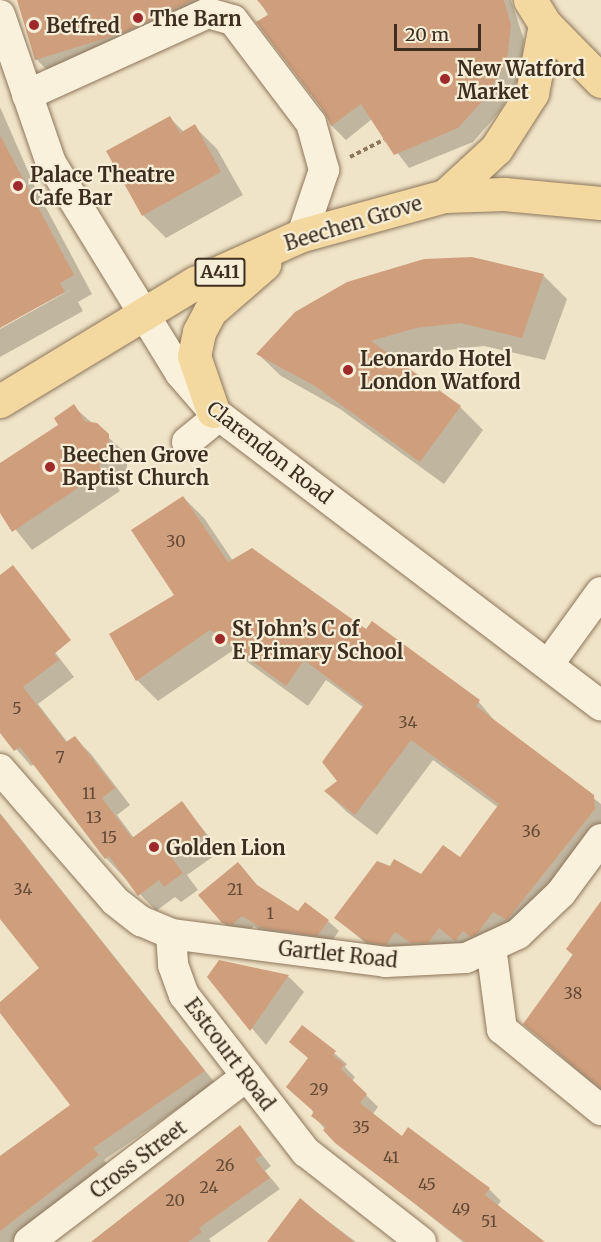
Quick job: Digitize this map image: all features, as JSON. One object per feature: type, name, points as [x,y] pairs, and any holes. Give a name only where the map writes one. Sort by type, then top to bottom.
[{"type":"main road","name":"A411","points":[[538,12],[601,81]]},
{"type":"main road","name":"A411","points":[[445,196],[496,149],[532,93],[538,12]]},
{"type":"main road","name":"Beechen Grove","points":[[0,401],[143,312],[195,283],[300,235],[445,196],[504,194],[601,203]]},
{"type":"main road","points":[[216,413],[194,357],[199,332],[210,311],[300,235]]},
{"type":"street","points":[[27,95],[208,13],[233,20],[311,123],[324,170],[300,235]]},
{"type":"street","name":"Clarendon Road","points":[[0,15],[51,163],[180,373],[216,413],[601,705]]},
{"type":"street","points":[[187,442],[216,413]]},
{"type":"street","points":[[548,665],[601,592]]},
{"type":"street","points":[[0,769],[115,901],[141,921],[171,933]]},
{"type":"street","name":"Gartlet Road","points":[[171,933],[386,962],[466,958],[518,934],[561,893],[601,839]]},
{"type":"street","name":"Estcourt Road","points":[[171,933],[173,965],[184,995],[306,1152],[421,1242]]},
{"type":"street","points":[[491,947],[502,1029],[601,1110]]},
{"type":"street","name":"Cross Street","points":[[29,1242],[247,1076]]},
{"type":"path","points":[[324,170],[384,140]]},
{"type":"building","points":[[17,0],[193,0],[123,33],[35,60]]},
{"type":"building","points":[[257,0],[504,0],[511,25],[507,61],[486,97],[458,128],[394,155],[361,104],[331,126],[325,113],[256,22],[269,14]]},
{"type":"building","points":[[170,116],[180,133],[195,124],[221,172],[142,216],[106,151]]},
{"type":"building","points":[[0,135],[74,275],[60,283],[65,292],[0,328]]},
{"type":"building","name":"Leonardo Hotel London Watford","points":[[472,257],[544,274],[522,338],[460,323],[416,328],[371,341],[461,406],[420,462],[315,386],[256,354],[295,312],[347,282],[424,259]]},
{"type":"building","name":"Beechen Grove Baptist Church","points":[[74,404],[85,421],[97,423],[109,434],[109,451],[99,466],[102,472],[12,532],[0,513],[0,463],[58,425],[54,418]]},
{"type":"building","points":[[183,496],[228,562],[252,548],[366,629],[372,621],[480,700],[476,706],[594,795],[595,809],[507,920],[493,912],[477,934],[471,937],[463,931],[455,941],[439,928],[428,943],[411,943],[395,932],[386,945],[366,942],[334,918],[377,861],[390,866],[394,859],[421,874],[443,845],[460,857],[499,804],[411,740],[355,815],[324,791],[337,781],[322,762],[364,705],[304,660],[286,686],[210,630],[136,681],[109,634],[174,595],[131,530]]},
{"type":"building","points":[[13,565],[71,640],[54,654],[59,660],[23,687],[66,742],[75,736],[115,788],[102,798],[132,838],[182,801],[206,834],[172,858],[183,873],[164,887],[159,880],[138,896],[109,856],[105,859],[20,747],[14,751],[0,733],[0,575]]},
{"type":"building","points":[[0,814],[205,1071],[93,1148],[99,1155],[0,1231],[0,1156],[70,1105],[0,1013],[0,1002],[39,968],[0,919]]},
{"type":"building","points":[[238,862],[257,885],[298,911],[305,902],[329,920],[317,936],[262,928],[242,916],[232,925],[222,923],[198,895]]},
{"type":"building","points":[[601,901],[601,1088],[523,1024],[573,955],[566,949]]},
{"type":"building","points":[[219,960],[289,975],[250,1031],[207,977]]},
{"type":"building","points":[[302,1025],[336,1051],[333,1055],[344,1064],[341,1069],[367,1094],[360,1103],[402,1136],[408,1127],[490,1188],[485,1195],[545,1242],[465,1242],[335,1143],[323,1130],[326,1127],[311,1116],[314,1112],[286,1087],[308,1058],[289,1042]]},
{"type":"building","points":[[240,1125],[262,1155],[255,1159],[270,1178],[199,1228],[202,1232],[188,1242],[91,1242]]},
{"type":"building","points":[[300,1198],[319,1214],[354,1242],[267,1242]]},
{"type":"place","name":"The Barn","points":[[138,18]]},
{"type":"place","name":"Betfred","points":[[34,25]]},
{"type":"place","name":"New Watford Market","points":[[445,79]]},
{"type":"place","name":"Palace Theatre Cafe Bar","points":[[18,186]]},
{"type":"place","name":"Leonardo Hotel London Watford","points":[[348,370]]},
{"type":"place","name":"Beechen Grove Baptist Church","points":[[50,467]]},
{"type":"place","name":"St John’s C of E Primary School","points":[[220,639]]},
{"type":"place","name":"Golden Lion","points":[[154,847]]}]
